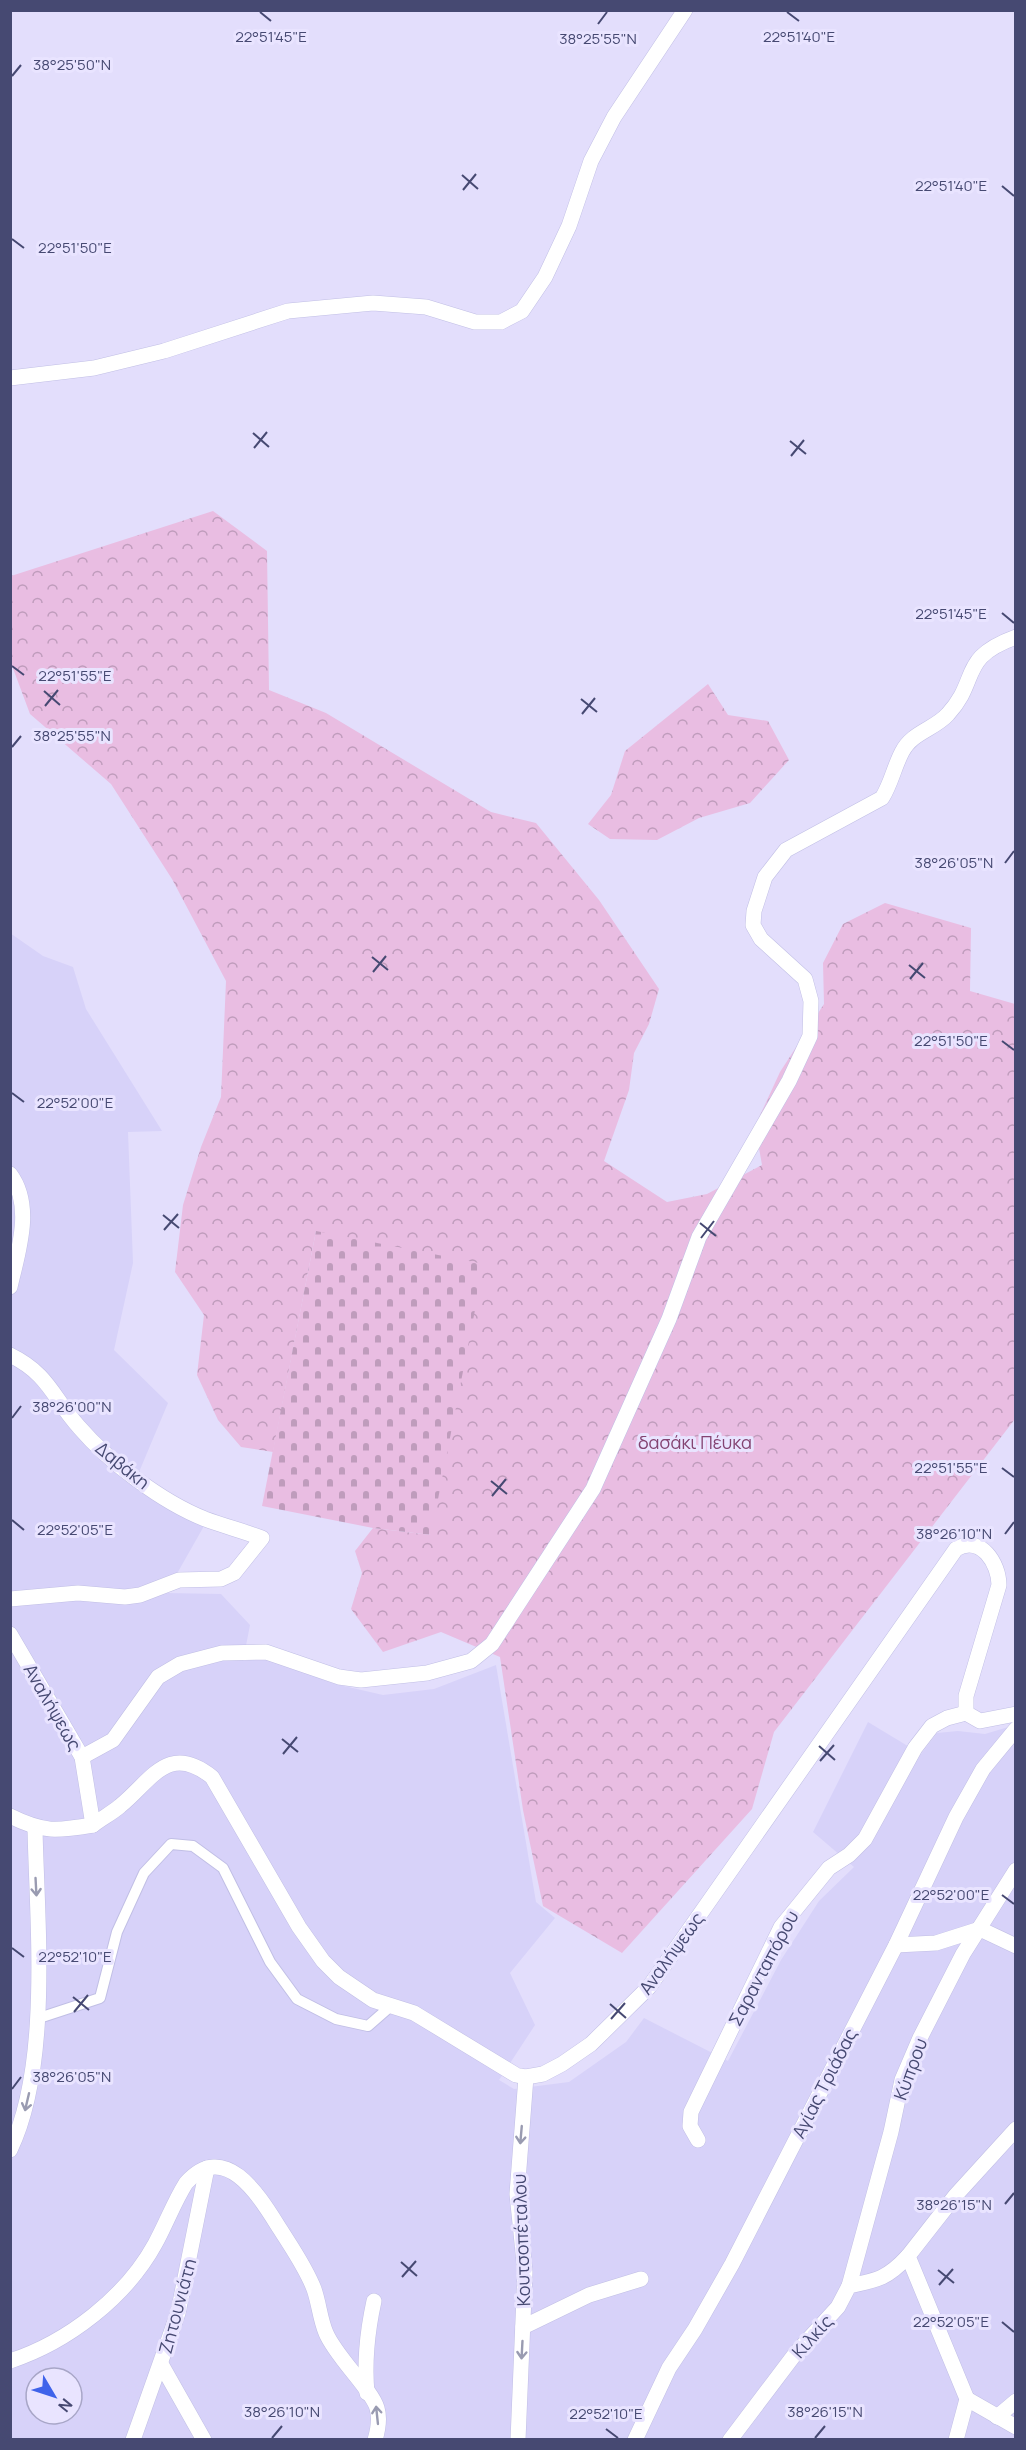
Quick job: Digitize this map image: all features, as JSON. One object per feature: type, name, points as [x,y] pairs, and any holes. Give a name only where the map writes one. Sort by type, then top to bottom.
[{"type":"street","points":[[10,378],[94,368],[164,351],[288,311],[373,303],[426,307],[476,322],[501,322],[522,311],[545,277],[569,226],[591,161],[610,126],[685,10]]},
{"type":"street","points":[[82,1757],[113,1740],[158,1677],[180,1664],[222,1653],[266,1652],[339,1677],[361,1680],[427,1673],[471,1661],[492,1644],[592,1490],[669,1319],[699,1237],[789,1081],[810,1036],[811,1001],[805,979],[761,939],[753,925],[754,911],[765,877],[786,850],[882,798],[889,788],[902,751],[911,739],[948,715],[959,699],[970,670],[981,655],[995,644],[1016,637]]},
{"type":"street","points":[[10,1287],[24,1210],[13,1177]]},
{"type":"street","name":"Δαβάκη","points":[[10,1354],[50,1384],[78,1426],[112,1460],[203,1518],[262,1538],[234,1573],[221,1579],[179,1580],[140,1595],[125,1597],[78,1593],[10,1599]]},
{"type":"street","name":"Αναλήψεως","points":[[526,2077],[543,2074],[591,2044],[649,1987],[956,1549],[970,1545],[978,1546],[999,1569],[999,1585],[966,1696],[966,1713]]},
{"type":"street","name":"Αναλήψεως","points":[[10,1634],[82,1757],[93,1825]]},
{"type":"street","points":[[966,1713],[980,1721],[1016,1714]]},
{"type":"street","name":"Σαρανταπόρου","points":[[698,2140],[690,2126],[691,2112],[781,1927],[829,1868],[849,1855],[865,1839],[915,1748],[932,1726],[947,1718],[966,1713]]},
{"type":"street","name":"Αγίας Τριάδας","points":[[635,2439],[669,2368],[732,2264],[896,1945],[956,1817],[983,1769],[1016,1729]]},
{"type":"street","points":[[10,1816],[35,1829],[65,1830],[93,1825],[121,1806],[145,1779],[169,1763],[183,1763],[201,1768],[212,1777],[299,1927],[323,1961],[354,1990],[373,2000],[392,2004],[414,2013],[500,2067],[526,2077]]},
{"type":"street","points":[[10,2150],[29,2101],[36,2019],[38,1929],[35,1829]]},
{"type":"street","points":[[36,2019],[100,1998],[121,1922],[144,1873],[171,1845],[193,1846],[223,1868],[270,1962],[297,1999],[336,2019],[368,2026],[392,2004]]},
{"type":"street","name":"Κύπρου","points":[[849,2286],[891,2132],[902,2080],[920,2038],[963,1954],[1016,1870]]},
{"type":"street","points":[[896,1945],[936,1942],[980,1929],[1016,1946]]},
{"type":"street","name":"Κουτσοπέταλου","points":[[518,2439],[525,2272],[517,2194],[526,2077]]},
{"type":"street","points":[[849,2286],[880,2280],[892,2273],[955,2196],[1016,2129]]},
{"type":"street","points":[[10,2361],[83,2325],[119,2294],[154,2246],[186,2182],[193,2174],[207,2168],[226,2170],[255,2188],[293,2249],[314,2289],[326,2333],[343,2362],[377,2406],[379,2419],[375,2439]]},
{"type":"street","name":"Ζητουνιάτη","points":[[133,2439],[178,2313],[207,2168]]},
{"type":"street","points":[[908,2256],[967,2399],[1016,2427]]},
{"type":"street","points":[[523,2327],[589,2295],[642,2279]]},
{"type":"street","name":"Κιλκίς","points":[[730,2439],[795,2354],[838,2307],[849,2286]]},
{"type":"street","points":[[367,2392],[365,2354],[374,2301]]},
{"type":"street","points":[[161,2364],[188,2406],[204,2439]]},
{"type":"street","points":[[956,2439],[967,2399]]},
{"type":"street","points":[[997,2417],[1016,2401]]},
{"type":"shaded area","points":[[10,933],[43,956],[73,967],[86,1009],[162,1131],[128,1132],[133,1263],[114,1350],[168,1403],[134,1484],[204,1526],[166,1593],[221,1594],[250,1625],[243,1661],[265,1658],[335,1684],[383,1695],[434,1689],[496,1665],[536,1902],[555,1918],[510,1973],[535,2025],[499,2080],[514,2089],[569,2082],[626,2042],[644,2018],[728,2061],[781,1960],[819,1901],[854,1867],[813,1832],[868,1722],[921,1754],[937,1733],[958,1731],[985,1734],[1015,1725],[1015,2439],[11,2439]]},
{"type":"green space","name":"δασάκι Πέυκα","points":[[213,511],[267,551],[269,690],[326,713],[491,812],[536,823],[599,900],[659,989],[649,1024],[634,1053],[629,1090],[604,1161],[667,1202],[707,1194],[762,1165],[755,1126],[780,1072],[824,1004],[823,963],[843,924],[885,903],[971,928],[970,991],[1015,1004],[1015,1419],[774,1732],[752,1809],[622,1953],[543,1906],[523,1810],[500,1657],[441,1632],[383,1652],[351,1609],[362,1573],[355,1551],[373,1528],[431,1535],[316,1231],[273,1452],[241,1447],[218,1420],[197,1375],[204,1315],[175,1272],[183,1205],[201,1147],[221,1097],[226,981],[172,879],[111,784],[30,714],[11,663],[11,576]]},
{"type":"green space","points":[[708,684],[728,715],[768,721],[789,760],[750,803],[699,818],[657,840],[610,839],[588,824],[611,795],[625,751]]},
{"type":"green space","points":[[316,1231],[484,1264],[431,1535],[373,1528],[262,1506]]}]
